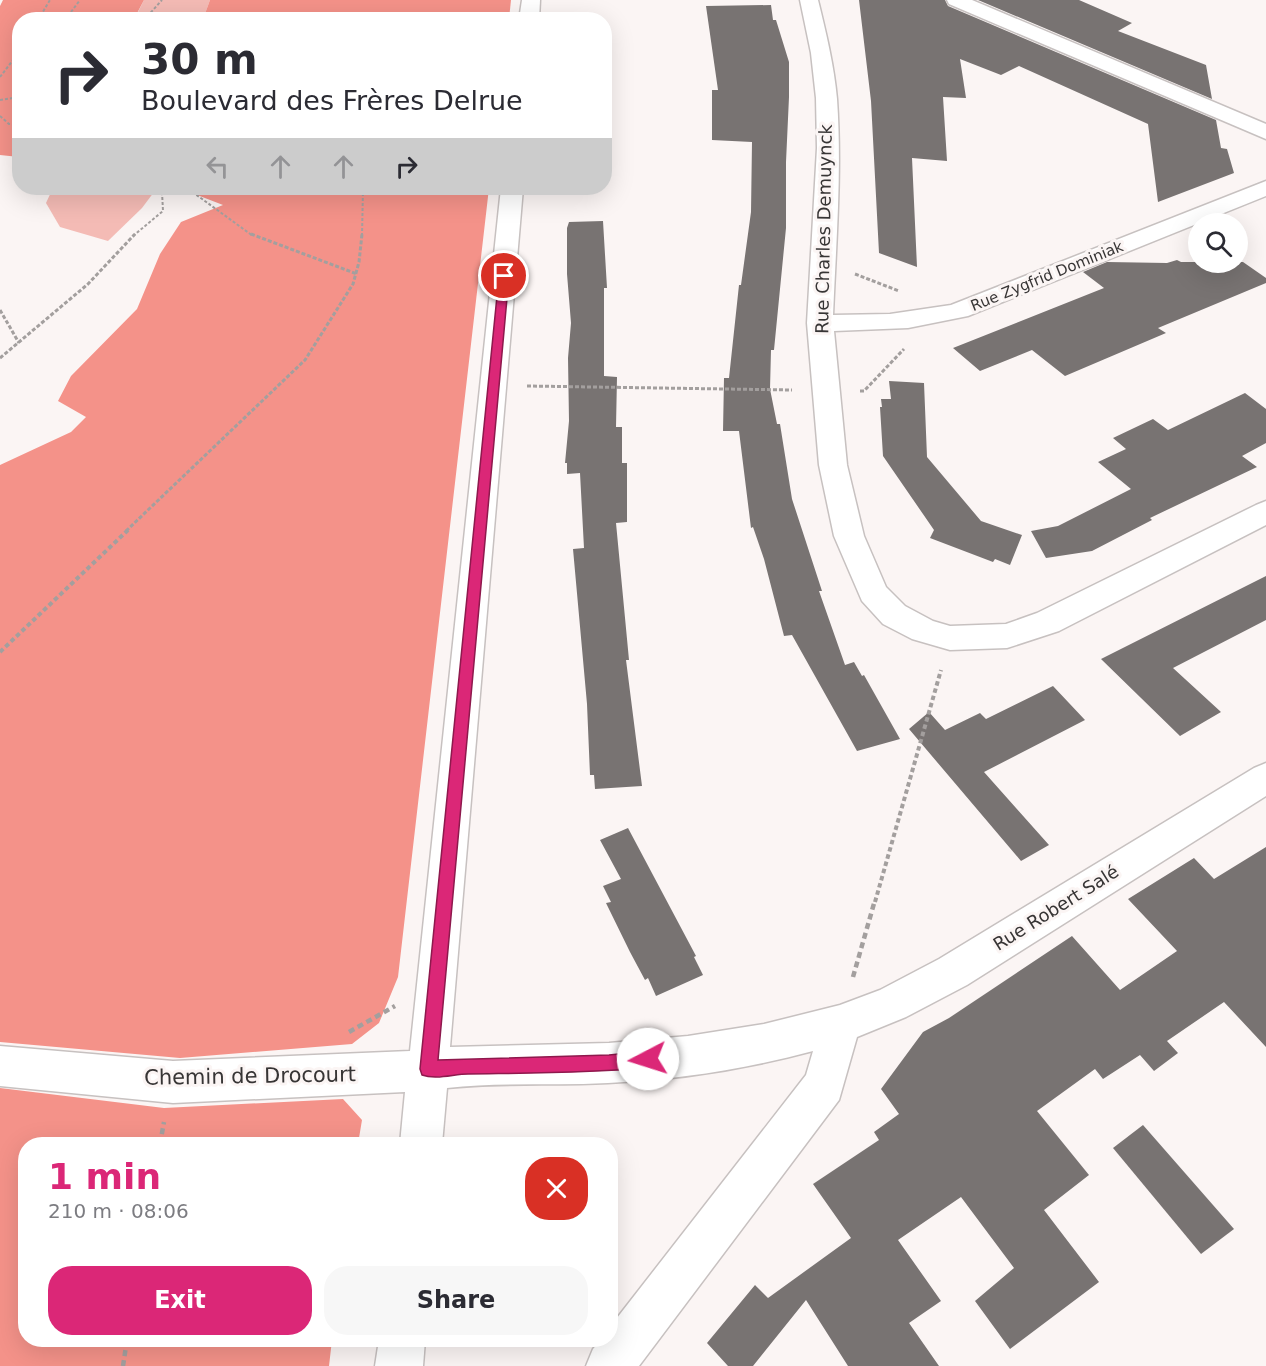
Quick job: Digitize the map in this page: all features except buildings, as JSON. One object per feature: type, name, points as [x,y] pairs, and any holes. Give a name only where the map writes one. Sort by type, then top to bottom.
[{"type":"street","name":"Rue Charles Demuynck","points":[[809,0],[821,53],[826,98],[828,148],[820,323],[833,465],[849,536],[873,593],[894,615],[923,630],[950,638],[1006,636],[1048,621],[1266,512]]},
{"type":"street","points":[[956,0],[1266,132]]},
{"type":"street","name":"Rue Zygfrid Dominiak","points":[[820,323],[850,324],[925,320],[959,311],[1266,188]]},
{"type":"street","points":[[422,1137],[511,195]]},
{"type":"street","name":"Rue Robert Salé","points":[[428,1069],[460,1066],[609,1063],[688,1056],[764,1044],[840,1024],[892,1004],[953,972],[1266,778]]},
{"type":"street","points":[[610,1366],[824,1085],[840,1024]]},
{"type":"street","name":"Chemin de Drocourt","points":[[0,1066],[173,1082],[393,1073],[428,1069]]},
{"type":"street","points":[[399,1366],[401,1347]]},
{"type":"path","points":[[151,12],[162,0]]},
{"type":"path","points":[[0,77],[12,61]]},
{"type":"path","points":[[0,116],[12,124]]},
{"type":"path","points":[[0,358],[88,284],[139,230],[163,212],[162,195]]},
{"type":"path","points":[[196,195],[256,238],[357,274]]},
{"type":"path","points":[[0,652],[305,360],[321,339],[357,274],[363,195]]},
{"type":"path","points":[[823,260],[880,285],[959,311]]},
{"type":"path","points":[[0,310],[19,343]]},
{"type":"path","points":[[493,386],[864,391],[906,347],[925,320]]},
{"type":"path","points":[[840,1024],[950,638]]},
{"type":"path","points":[[340,1037],[437,982]]},
{"type":"path","points":[[123,1366],[126,1347]]},
{"type":"shaded area","points":[[3,0],[144,0],[138,12],[12,12],[12,156],[0,155],[0,6]]},
{"type":"shaded area","points":[[144,0],[210,0],[206,12],[138,12]]},
{"type":"shaded area","points":[[210,0],[511,0],[510,12],[206,12]]},
{"type":"shaded area","points":[[50,195],[152,195],[142,208],[108,241],[60,227],[46,203]]},
{"type":"shaded area","points":[[197,195],[488,195],[398,977],[379,1023],[352,1044],[180,1058],[0,1042],[0,465],[71,432],[86,417],[58,401],[71,376],[137,309],[160,254],[181,222],[223,205]]},
{"type":"shaded area","points":[[0,1088],[164,1108],[343,1099],[362,1120],[359,1137],[18,1137],[18,1347],[331,1347],[329,1366],[0,1366]]},
{"type":"route","points":[[504,276],[428,1069],[460,1066],[609,1063],[648,1059]]}]
